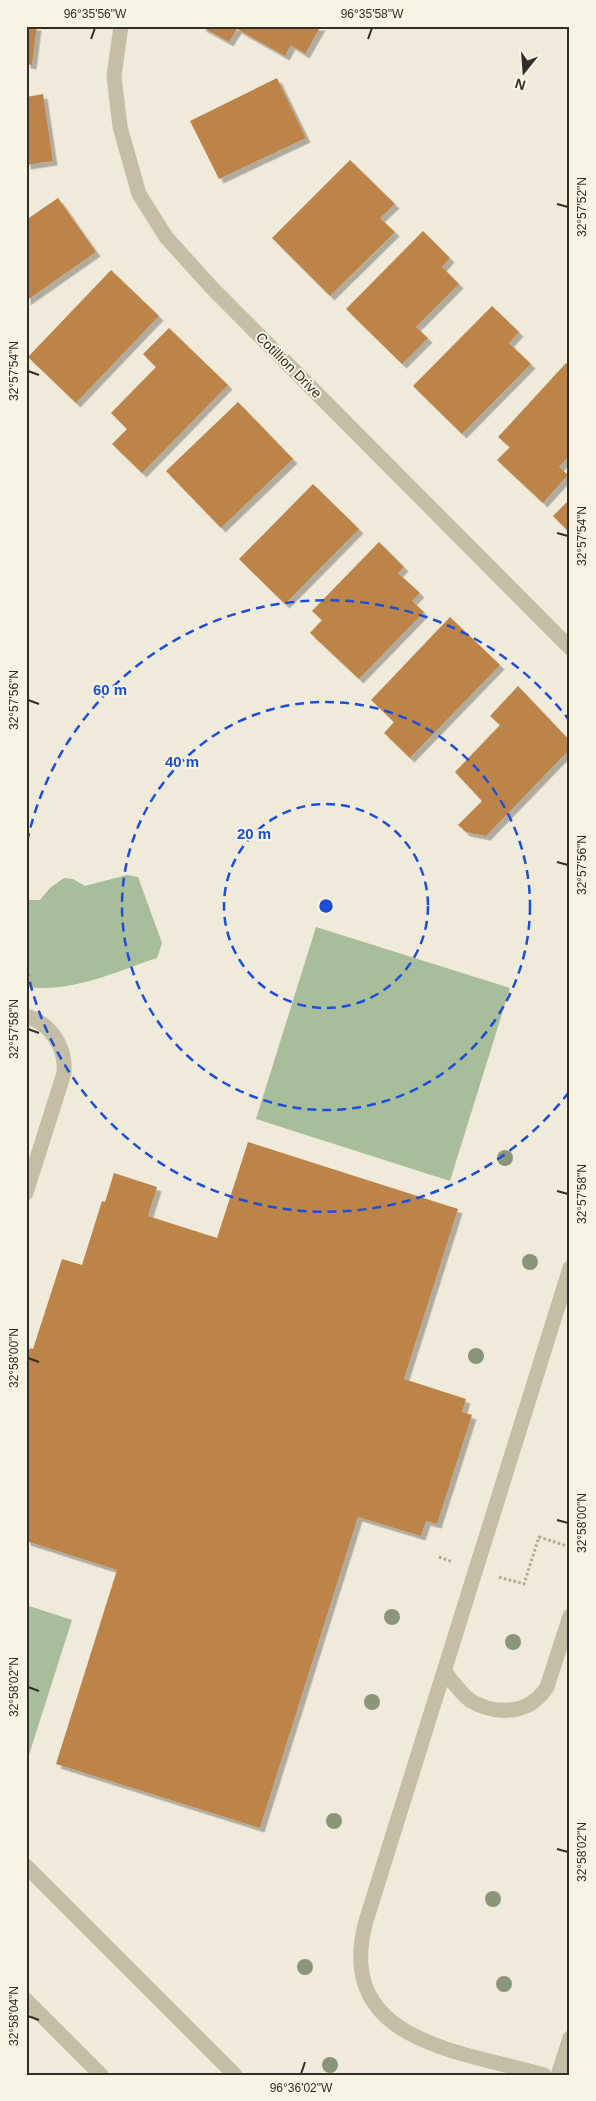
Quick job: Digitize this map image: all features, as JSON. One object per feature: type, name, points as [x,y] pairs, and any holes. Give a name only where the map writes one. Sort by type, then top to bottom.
[{"type":"street","name":"Cotillion Drive","points":[[121,26],[114,76],[120,127],[139,194],[166,238],[220,296],[570,648]]},
{"type":"street","points":[[26,1016],[52,1033],[65,1058],[64,1073],[26,1193]]},
{"type":"street","points":[[544,2075],[447,2049],[418,2038],[390,2020],[379,2009],[362,1980],[359,1954],[361,1938],[570,1268]]},
{"type":"street","points":[[445,1672],[472,1701],[503,1711],[525,1707],[541,1696],[547,1687],[570,1616]]},
{"type":"street","points":[[26,1866],[235,2075]]},
{"type":"street","points":[[26,2000],[102,2075]]},
{"type":"street","points":[[558,2075],[570,2038]]},
{"type":"path","points":[[439,1557],[524,1584],[539,1537],[570,1547]]},
{"type":"green space","points":[[127,875],[138,877],[162,943],[157,958],[77,984],[43,988],[26,987],[26,900],[40,900],[50,888],[64,878],[73,879],[85,886]]},
{"type":"green space","points":[[316,927],[510,988],[450,1181],[256,1119]]},
{"type":"green space","points":[[26,1605],[72,1620],[27,1761],[26,1761]]},
{"type":"building","points":[[26,26],[37,26],[32,65],[26,64]]},
{"type":"building","points":[[200,26],[321,26],[305,54],[291,45],[285,56],[237,29],[229,42]]},
{"type":"building","points":[[277,78],[306,138],[219,179],[190,121]]},
{"type":"building","points":[[43,94],[53,161],[26,165],[26,97]]},
{"type":"building","points":[[350,160],[395,204],[380,218],[395,232],[330,296],[272,238]]},
{"type":"building","points":[[58,198],[96,252],[26,301],[26,220]]},
{"type":"building","points":[[423,231],[450,258],[442,267],[459,284],[416,327],[428,338],[402,364],[346,309]]},
{"type":"building","points":[[111,270],[159,316],[76,403],[28,357]]},
{"type":"building","points":[[492,306],[519,332],[509,343],[531,364],[462,434],[413,386]]},
{"type":"building","points":[[169,328],[228,385],[142,473],[112,444],[127,429],[111,413],[156,367],[143,354]]},
{"type":"building","points":[[566,363],[570,367],[570,455],[559,467],[568,475],[543,503],[497,460],[510,447],[498,437]]},
{"type":"building","points":[[238,402],[293,459],[221,528],[166,471]]},
{"type":"building","points":[[313,484],[359,529],[285,604],[239,559]]},
{"type":"building","points":[[570,499],[570,533],[553,516]]},
{"type":"building","points":[[379,542],[404,567],[398,573],[420,593],[412,601],[424,612],[359,679],[310,633],[322,620],[312,611]]},
{"type":"building","points":[[450,617],[500,665],[410,758],[384,733],[394,722],[371,700]]},
{"type":"building","points":[[518,686],[570,741],[570,749],[486,836],[466,832],[458,825],[482,801],[455,772],[500,725],[490,716]]},
{"type":"building","points":[[248,1142],[458,1209],[404,1379],[466,1399],[462,1412],[472,1415],[437,1524],[426,1521],[421,1536],[358,1517],[260,1828],[56,1764],[117,1570],[26,1541],[26,1360],[30,1348],[33,1349],[62,1259],[82,1265],[102,1201],[105,1202],[114,1173],[157,1187],[148,1216],[217,1238]]}]
